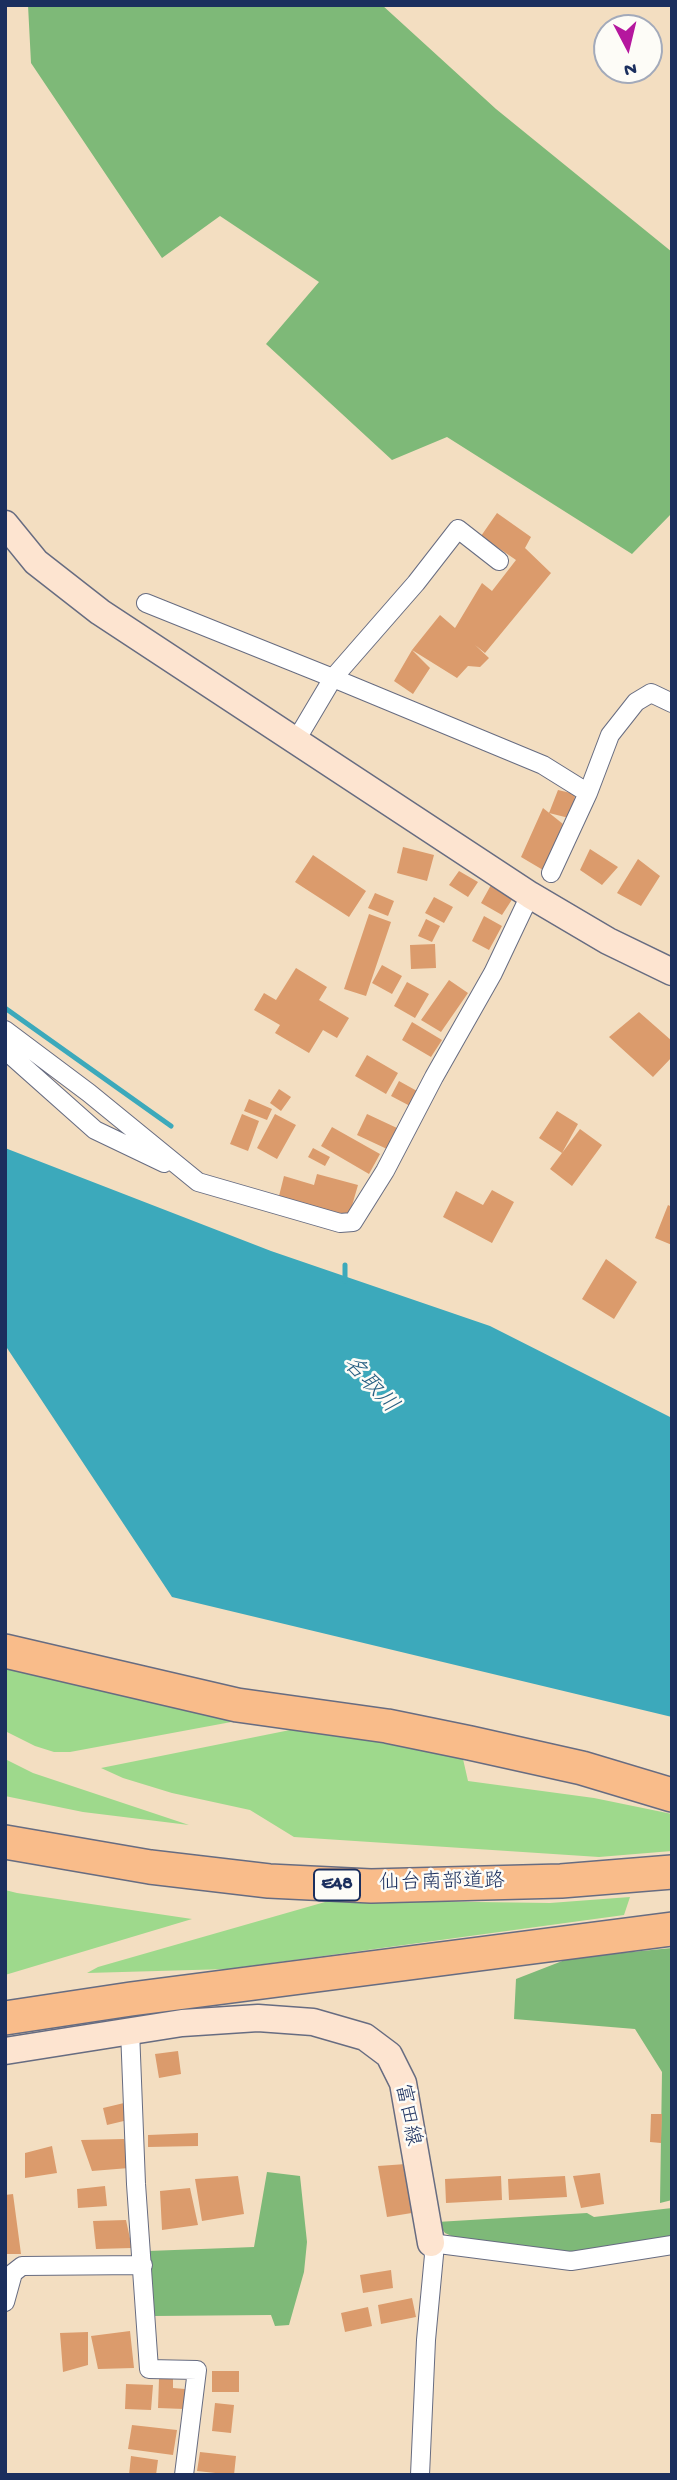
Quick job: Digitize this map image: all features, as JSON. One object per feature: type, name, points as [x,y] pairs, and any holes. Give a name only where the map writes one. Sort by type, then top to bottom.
[{"type":"highway","points":[[5,1651],[237,1705],[387,1726],[470,1743],[582,1768],[672,1795]]},
{"type":"highway","name":"仙台南部道路","points":[[5,1842],[150,1867],[269,1881],[371,1886],[561,1881],[672,1872]]},
{"type":"highway","points":[[5,2018],[144,1997],[672,1929]]},
{"type":"street","points":[[5,524],[36,562],[100,612],[530,895],[608,941],[672,972]]},
{"type":"street","points":[[295,742],[333,678],[416,583],[458,529],[499,561]]},
{"type":"street","points":[[146,603],[543,765],[588,793]]},
{"type":"street","points":[[551,873],[588,793],[610,735],[636,702],[651,693],[672,703]]},
{"type":"street","points":[[5,1030],[89,1093],[198,1182],[340,1223],[353,1222],[364,1209],[493,973],[530,895]]},
{"type":"street","points":[[5,1050],[95,1129],[192,1177]]},
{"type":"street","name":"富田線","points":[[5,2050],[182,2023],[258,2018],[313,2022],[365,2037],[389,2055],[403,2083],[431,2243]]},
{"type":"street","points":[[130,2030],[136,2184],[149,2369],[197,2370],[184,2475]]},
{"type":"street","points":[[419,2475],[426,2340],[434,2255],[431,2243],[571,2261],[672,2245]]},
{"type":"street","points":[[5,2302],[13,2273],[22,2266],[143,2264]]},
{"type":"green space","points":[[28,5],[382,5],[496,109],[672,252],[672,513],[632,554],[447,437],[392,460],[266,344],[319,282],[220,216],[162,258],[31,63]]},
{"type":"green space","points":[[5,1662],[242,1720],[70,1752],[54,1752],[5,1731]]},
{"type":"green space","points":[[305,1727],[463,1759],[468,1781],[594,1798],[672,1814],[672,1851],[599,1857],[294,1837],[250,1810],[172,1793],[123,1778],[101,1768]]},
{"type":"green space","points":[[5,1759],[33,1773],[189,1825],[83,1812],[5,1796]]},
{"type":"green space","points":[[5,1890],[17,1893],[192,1919],[5,1975]]},
{"type":"green space","points":[[630,1897],[624,1915],[228,1969],[87,1973],[98,1967],[332,1900],[550,1903]]},
{"type":"green space","points":[[672,1948],[672,2200],[660,2203],[662,2072],[635,2029],[514,2019],[516,1979],[570,1958]]},
{"type":"green space","points":[[267,2172],[300,2176],[307,2242],[304,2272],[289,2325],[275,2326],[271,2315],[154,2316],[148,2251],[254,2247]]},
{"type":"green space","points":[[672,2208],[672,2238],[566,2254],[460,2240],[445,2233],[437,2222],[587,2213],[594,2217]]},
{"type":"water","name":"名取川","points":[[5,1148],[271,1251],[490,1326],[672,1418],[672,1717],[172,1597],[5,1345]]},
{"type":"building","points":[[497,513],[531,537],[525,548],[551,573],[485,653],[475,645],[489,658],[480,667],[468,666],[457,678],[412,650],[440,615],[455,628],[482,583],[492,591],[516,560],[481,536]]},
{"type":"building","points":[[412,650],[430,668],[413,694],[394,681]]},
{"type":"building","points":[[558,790],[575,794],[573,819],[549,813]]},
{"type":"building","points":[[543,808],[563,824],[543,870],[521,857]]},
{"type":"building","points":[[403,847],[434,855],[427,881],[397,873]]},
{"type":"building","points":[[590,849],[618,867],[602,885],[580,870]]},
{"type":"building","points":[[313,855],[366,891],[349,917],[295,882]]},
{"type":"building","points":[[638,859],[660,876],[641,906],[617,893]]},
{"type":"building","points":[[459,871],[478,882],[468,897],[449,885]]},
{"type":"building","points":[[491,885],[513,898],[502,915],[481,903]]},
{"type":"building","points":[[375,893],[394,901],[388,916],[368,908]]},
{"type":"building","points":[[434,897],[453,907],[444,923],[425,913]]},
{"type":"building","points":[[369,914],[391,922],[366,996],[344,989]]},
{"type":"building","points":[[484,916],[502,926],[489,950],[472,941]]},
{"type":"building","points":[[426,919],[440,926],[432,942],[418,936]]},
{"type":"building","points":[[435,944],[436,968],[411,969],[410,945]]},
{"type":"building","points":[[382,965],[402,976],[392,994],[372,983]]},
{"type":"building","points":[[296,968],[327,987],[319,1000],[349,1018],[337,1038],[323,1030],[309,1053],[275,1033],[280,1025],[254,1010],[264,993],[276,1000]]},
{"type":"building","points":[[449,980],[468,993],[441,1032],[421,1020]]},
{"type":"building","points":[[407,982],[429,994],[415,1018],[394,1006]]},
{"type":"building","points":[[639,1012],[672,1041],[672,1057],[653,1077],[609,1037]]},
{"type":"building","points":[[412,1022],[442,1040],[431,1057],[402,1040]]},
{"type":"building","points":[[367,1055],[398,1073],[386,1094],[355,1076]]},
{"type":"building","points":[[399,1081],[417,1091],[410,1106],[391,1096]]},
{"type":"building","points":[[279,1089],[291,1097],[281,1111],[270,1103]]},
{"type":"building","points":[[249,1099],[272,1109],[267,1120],[244,1111]]},
{"type":"building","points":[[557,1111],[578,1124],[562,1153],[539,1138]]},
{"type":"building","points":[[242,1114],[259,1121],[248,1151],[230,1144]]},
{"type":"building","points":[[275,1114],[296,1125],[277,1159],[257,1148]]},
{"type":"building","points":[[367,1114],[397,1128],[387,1149],[357,1135]]},
{"type":"building","points":[[332,1127],[380,1154],[369,1174],[321,1146]]},
{"type":"building","points":[[580,1129],[602,1145],[572,1186],[550,1169]]},
{"type":"building","points":[[313,1148],[330,1157],[325,1166],[308,1157]]},
{"type":"building","points":[[317,1174],[358,1185],[349,1216],[279,1196],[284,1176],[314,1185]]},
{"type":"building","points":[[492,1190],[514,1202],[492,1243],[443,1217],[456,1191],[483,1205]]},
{"type":"building","points":[[668,1205],[672,1207],[672,1245],[655,1238]]},
{"type":"building","points":[[606,1259],[637,1282],[614,1319],[582,1299]]},
{"type":"building","points":[[178,2051],[181,2074],[159,2078],[155,2054]]},
{"type":"building","points":[[124,2103],[128,2120],[107,2125],[103,2108]]},
{"type":"building","points":[[651,2114],[662,2114],[661,2143],[650,2142]]},
{"type":"building","points":[[198,2133],[198,2146],[148,2147],[148,2135]]},
{"type":"building","points":[[124,2139],[129,2168],[92,2171],[81,2140]]},
{"type":"building","points":[[52,2146],[57,2173],[25,2178],[25,2153]]},
{"type":"building","points":[[406,2164],[418,2212],[387,2217],[378,2166]]},
{"type":"building","points":[[600,2173],[604,2204],[581,2208],[573,2176]]},
{"type":"building","points":[[238,2176],[244,2214],[202,2221],[195,2179]]},
{"type":"building","points":[[501,2176],[502,2200],[446,2203],[445,2179]]},
{"type":"building","points":[[565,2176],[567,2197],[509,2200],[508,2179]]},
{"type":"building","points":[[105,2186],[107,2206],[78,2208],[77,2189]]},
{"type":"building","points":[[190,2188],[198,2225],[162,2230],[160,2191]]},
{"type":"building","points":[[13,2194],[21,2254],[5,2254],[5,2195]]},
{"type":"building","points":[[126,2220],[132,2248],[96,2249],[93,2221]]},
{"type":"building","points":[[391,2270],[393,2288],[363,2293],[360,2275]]},
{"type":"building","points":[[412,2298],[416,2317],[381,2324],[378,2305]]},
{"type":"building","points":[[368,2307],[372,2326],[345,2332],[341,2313]]},
{"type":"building","points":[[130,2331],[134,2368],[98,2369],[91,2336]]},
{"type":"building","points":[[88,2332],[88,2365],[63,2372],[60,2333]]},
{"type":"building","points":[[212,2371],[239,2371],[239,2392],[212,2392]]},
{"type":"building","points":[[159,2379],[173,2379],[173,2388],[185,2389],[184,2409],[158,2408]]},
{"type":"building","points":[[126,2384],[153,2385],[151,2410],[125,2409]]},
{"type":"building","points":[[215,2403],[234,2405],[231,2433],[212,2431]]},
{"type":"building","points":[[132,2425],[177,2430],[173,2455],[128,2449]]},
{"type":"building","points":[[200,2452],[236,2456],[234,2475],[197,2471]]},
{"type":"building","points":[[131,2456],[158,2460],[156,2475],[129,2475]]},
{"type":"waterway","points":[[5,1008],[171,1126]]},
{"type":"waterway","points":[[345,1265],[345,1281]]}]
